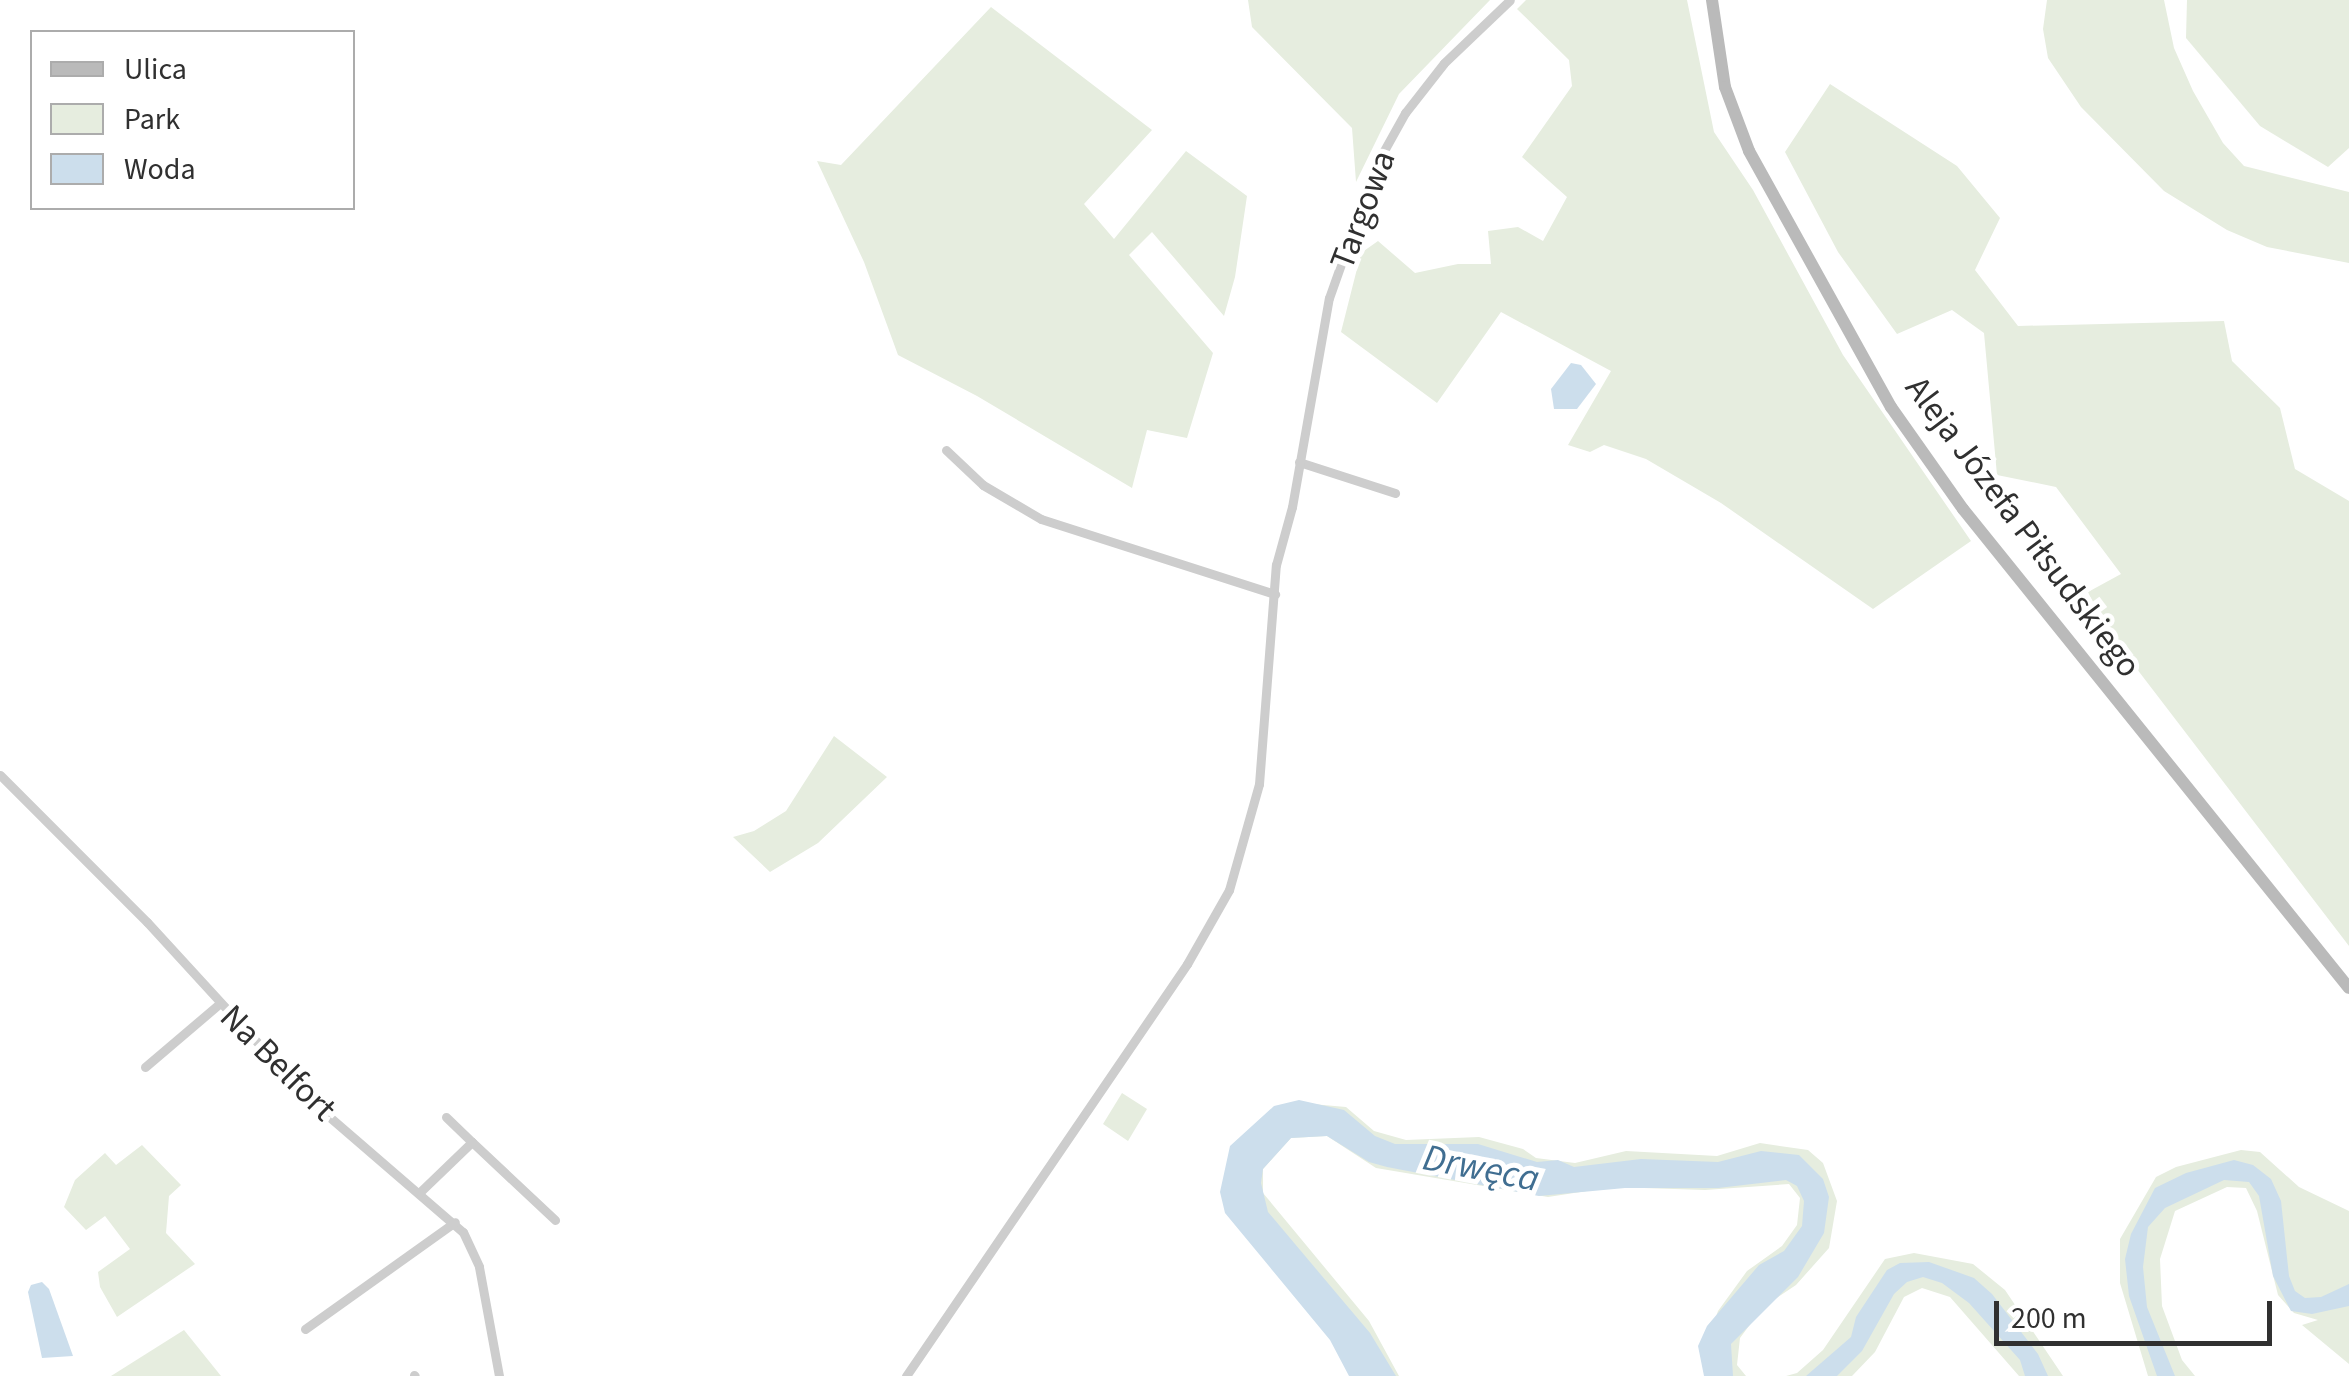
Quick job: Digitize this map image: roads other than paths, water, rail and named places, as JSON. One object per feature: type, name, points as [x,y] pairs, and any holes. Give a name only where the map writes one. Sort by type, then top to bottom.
[{"type":"main road","name":"Aleja Józefa Piłsudskiego","points":[[1712,0],[1723,77],[1749,151],[1891,407],[1963,508],[2349,988]]},
{"type":"street","name":"Targowa","points":[[906,1376],[1204,938],[1240,863],[1258,784],[1274,594],[1323,320],[1376,165],[1423,87],[1510,0]]},
{"type":"street","points":[[946,450],[984,485],[1042,520],[1274,594]]},
{"type":"street","points":[[1299,462],[1395,493]]},
{"type":"street","name":"Na Belfort","points":[[0,775],[147,922],[312,1101],[455,1222],[479,1268],[499,1376]]},
{"type":"street","points":[[145,1067],[219,1004]]},
{"type":"street","points":[[446,1117],[555,1220]]},
{"type":"street","points":[[420,1192],[472,1142]]},
{"type":"street","points":[[305,1329],[455,1222]]},
{"type":"street","points":[[490,1376],[499,1376]]},
{"type":"water","points":[[1571,363],[1581,365],[1596,384],[1577,409],[1554,409],[1551,389]]},
{"type":"water","name":"Drwęca","points":[[1299,1100],[1344,1110],[1375,1136],[1395,1144],[1478,1144],[1537,1162],[1558,1160],[1574,1167],[1641,1159],[1718,1162],[1761,1151],[1799,1155],[1823,1179],[1829,1197],[1824,1233],[1798,1277],[1731,1344],[1733,1376],[1704,1376],[1698,1346],[1707,1326],[1759,1265],[1784,1251],[1802,1226],[1804,1201],[1797,1186],[1786,1180],[1718,1188],[1625,1188],[1539,1196],[1369,1162],[1327,1136],[1291,1138],[1263,1169],[1261,1183],[1268,1212],[1370,1333],[1396,1376],[1349,1376],[1330,1340],[1225,1213],[1220,1192],[1230,1146],[1274,1106]]},
{"type":"water","points":[[2234,1160],[2253,1165],[2271,1179],[2281,1201],[2289,1276],[2295,1291],[2305,1298],[2321,1297],[2349,1284],[2349,1306],[2312,1314],[2291,1311],[2273,1276],[2259,1196],[2249,1182],[2224,1180],[2165,1208],[2148,1227],[2143,1267],[2147,1307],[2175,1376],[2157,1376],[2129,1296],[2125,1259],[2131,1234],[2155,1188],[2186,1173]]},
{"type":"water","points":[[1929,1262],[1974,1278],[1992,1294],[2038,1354],[2048,1376],[2025,1376],[2020,1360],[1969,1303],[1942,1283],[1923,1277],[1907,1282],[1894,1294],[1862,1351],[1837,1376],[1806,1376],[1851,1337],[1856,1317],[1887,1270],[1900,1263]]},
{"type":"water","points":[[42,1282],[49,1289],[73,1356],[42,1358],[28,1292],[31,1285]]}]
